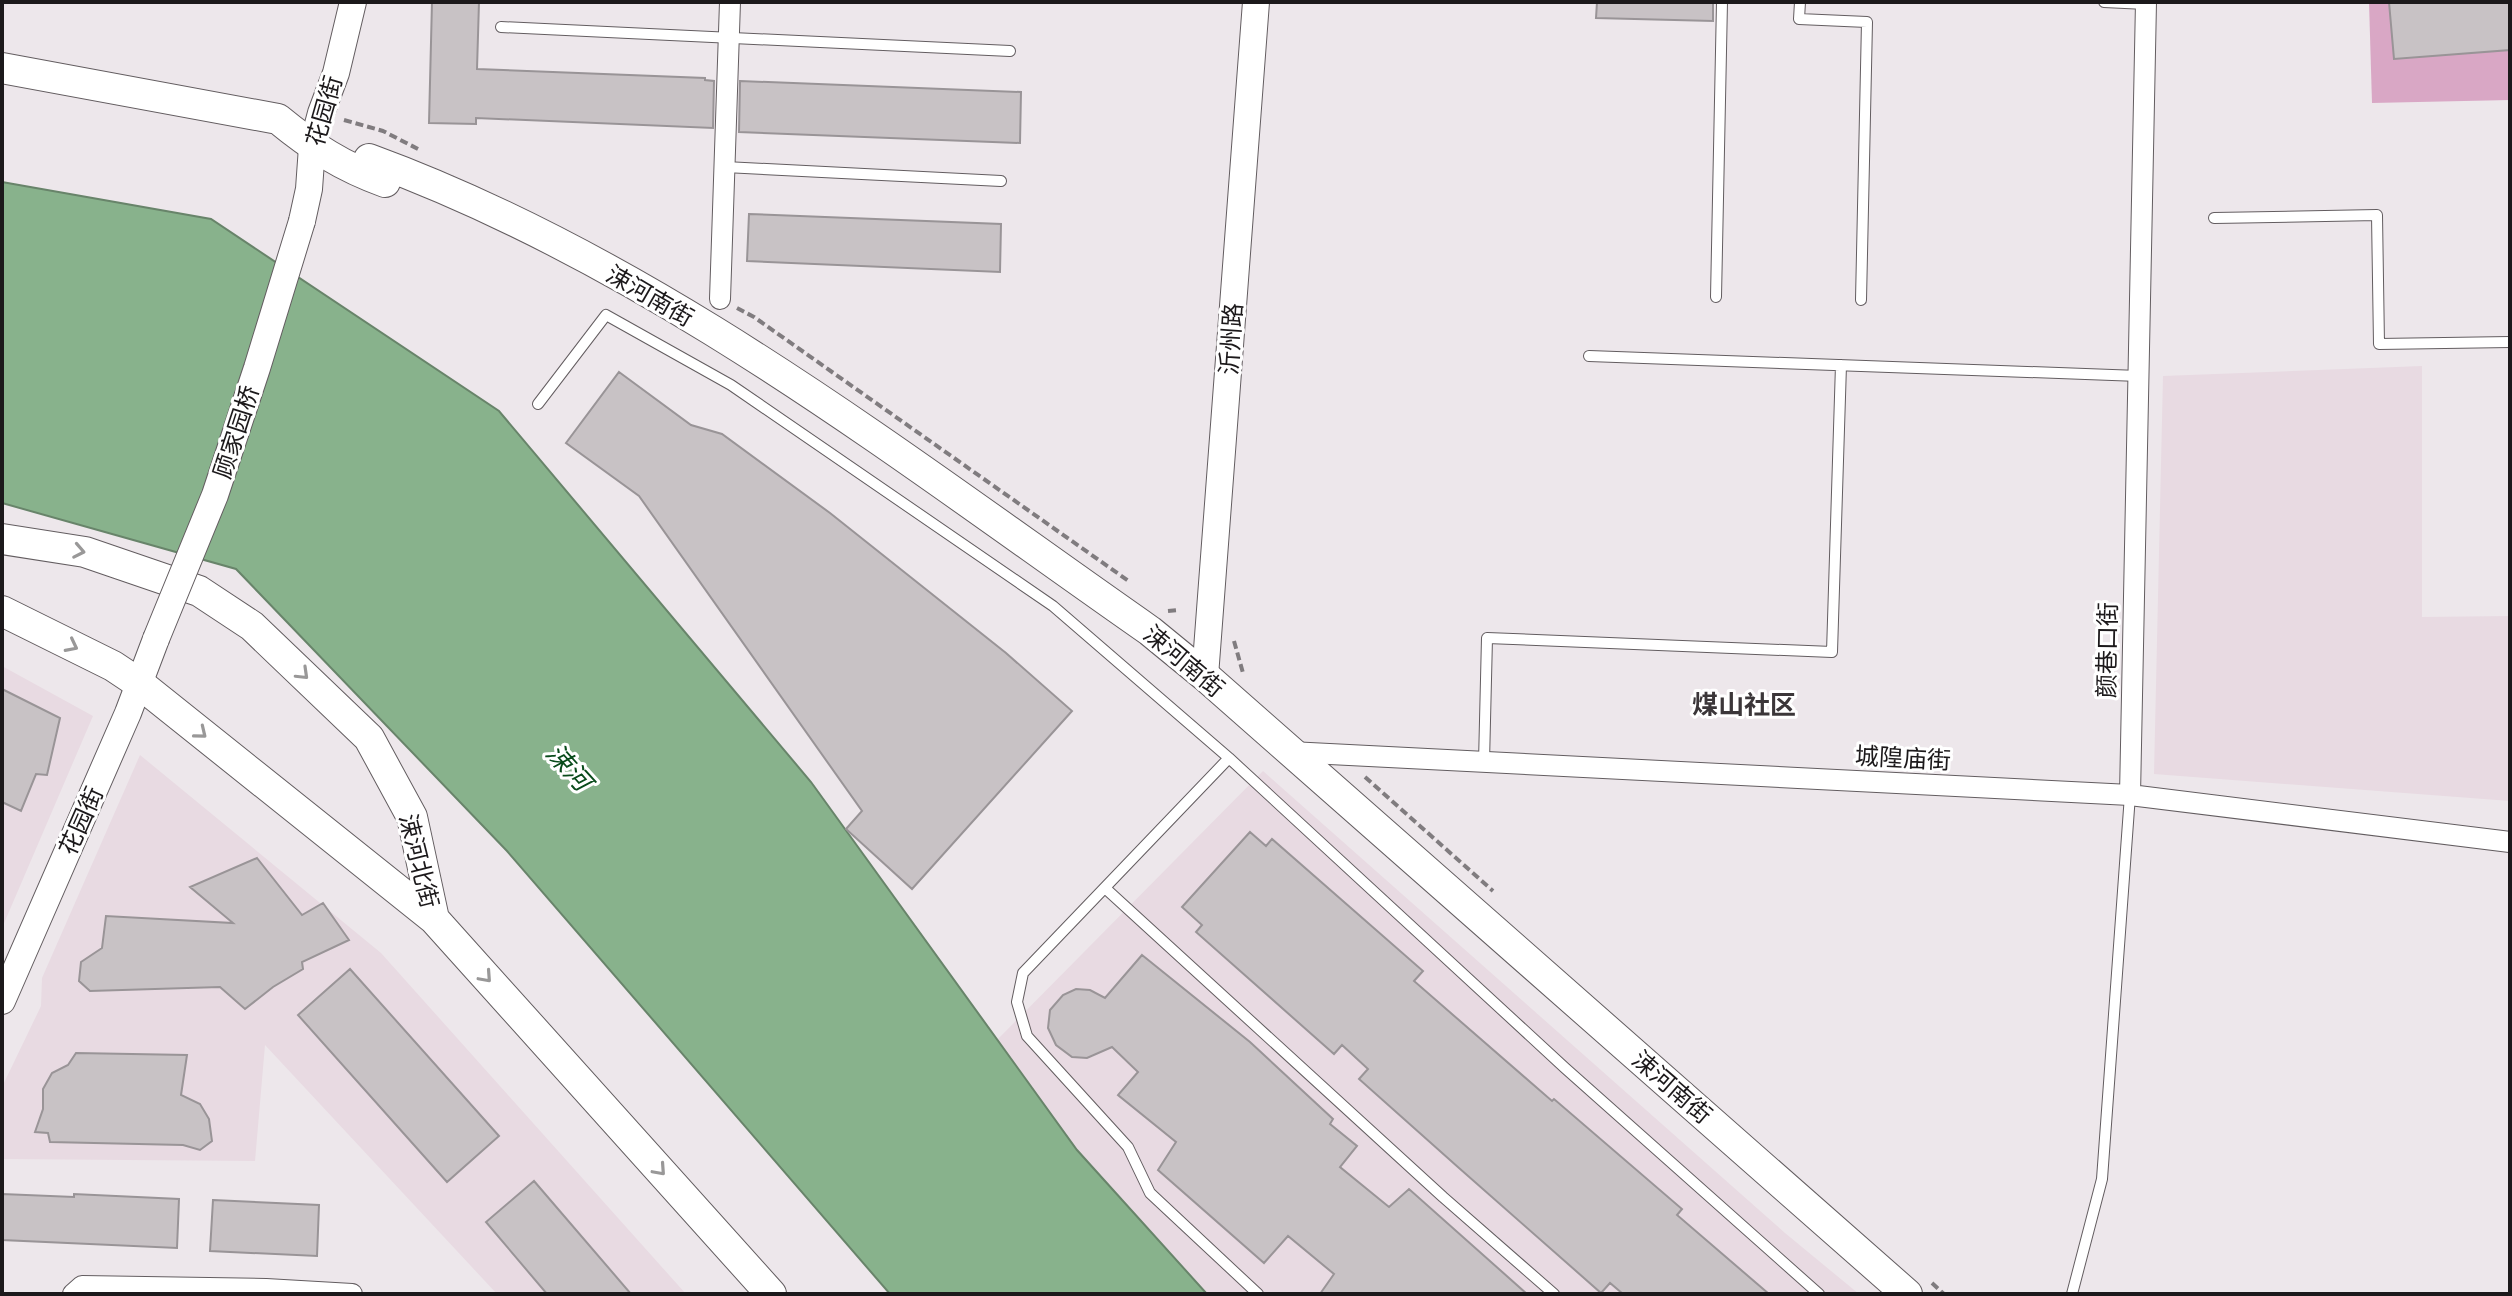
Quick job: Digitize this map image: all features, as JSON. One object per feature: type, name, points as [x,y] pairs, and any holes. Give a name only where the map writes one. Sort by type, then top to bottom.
[{"type":"main road","points":[[2,68],[278,119],[312,147],[357,172],[436,200],[504,233],[710,344],[765,363]]},
{"type":"main road","points":[[2,82],[265,132]]},
{"type":"main road","name":"涑河南街","points":[[369,159],[432,182],[501,215],[611,273],[765,363],[1150,631],[1907,1294]]},
{"type":"main road","name":"涑河北街","points":[[2,539],[85,552],[199,591],[252,626],[369,738],[412,817],[434,919],[771,1294]]},
{"type":"main road","points":[[2,611],[113,666],[140,684],[434,919]]},
{"type":"street","name":"花园街","points":[[302,221],[309,189],[312,147],[336,73],[353,2]]},
{"type":"street","points":[[720,299],[730,2]]},
{"type":"street","name":"沂州路","points":[[1205,676],[1256,2]]},
{"type":"street","name":"颜巷口街","points":[[2130,795],[2146,3]]},
{"type":"street","name":"顾家园桥","points":[[156,639],[215,495],[302,221]]},
{"type":"street","name":"花园街","points":[[2,1001],[140,684],[156,639]]},
{"type":"street","name":"城隍庙街","points":[[1290,752],[2130,795],[2510,842]]},
{"type":"street","points":[[73,1294],[82,1286],[352,1294]]},
{"type":"lane","points":[[1716,297],[1722,2]]},
{"type":"lane","points":[[1800,2],[1799,19],[1867,22],[1861,300]]},
{"type":"lane","points":[[2104,2],[2146,3]]},
{"type":"lane","points":[[501,27],[1010,51]]},
{"type":"lane","points":[[725,167],[1001,181]]},
{"type":"lane","points":[[2214,218],[2377,215],[2379,344],[2510,342]]},
{"type":"lane","points":[[538,404],[606,315],[731,385],[1053,606],[1229,758],[1565,1068],[1819,1294]]},
{"type":"lane","points":[[1589,356],[2139,376]]},
{"type":"lane","points":[[1484,762],[1487,638],[1832,652],[1841,365]]},
{"type":"lane","points":[[1229,758],[1023,973],[1017,1002],[1027,1036],[1128,1147],[1150,1193],[1258,1294]]},
{"type":"lane","name":"颜巷口街","points":[[2072,1294],[2102,1179],[2130,795]]},
{"type":"lane","points":[[1105,888],[1443,1197],[1554,1294]]},
{"type":"path","points":[[720,299],[754,317],[1130,582]]},
{"type":"path","points":[[1167,612],[1179,610]]},
{"type":"shaded area","points":[[2369,2],[2510,2],[2510,100],[2372,103]]},
{"type":"shaded area","points":[[2422,366],[2422,617],[2510,616],[2510,801],[2154,774],[2163,376]]},
{"type":"shaded area","points":[[2,666],[93,716],[2,928]]},
{"type":"shaded area","points":[[140,755],[381,953],[686,1294],[497,1294],[265,1045],[255,1161],[2,1159],[2,1087],[41,1006],[42,978]]},
{"type":"shaded area","points":[[1263,771],[1785,1233],[1859,1294],[1207,1294],[1077,1150],[997,1040]]},
{"type":"water","name":"涑河","points":[[2,182],[211,219],[499,411],[811,782],[1077,1150],[1207,1294],[890,1294],[507,851],[236,569],[2,503]]},
{"type":"building","points":[[432,2],[479,2],[477,69],[705,78],[714,81],[713,128],[476,118],[476,124],[429,123]]},
{"type":"building","points":[[1597,2],[1713,2],[1713,21],[1596,18]]},
{"type":"building","points":[[2389,2],[2510,2],[2510,50],[2394,59]]},
{"type":"building","points":[[740,81],[1021,92],[1020,143],[739,132]]},
{"type":"building","points":[[749,214],[1001,224],[1000,272],[747,261]]},
{"type":"building","points":[[619,372],[691,425],[722,434],[830,513],[1006,653],[1072,711],[912,889],[846,829],[862,811],[639,496],[566,443]]},
{"type":"building","points":[[2,689],[60,718],[47,775],[36,774],[21,811],[2,802]]},
{"type":"building","points":[[1250,832],[1266,846],[1272,839],[1423,971],[1414,981],[1682,1209],[1677,1215],[1769,1294],[1623,1294],[1610,1283],[1601,1293],[1359,1079],[1368,1069],[1342,1045],[1334,1054],[1196,932],[1202,925],[1182,907]]},
{"type":"building","points":[[257,858],[302,915],[323,903],[349,940],[302,962],[303,969],[245,1009],[220,987],[90,991],[79,981],[81,962],[102,948],[106,916],[233,923],[190,887]]},
{"type":"building","points":[[1142,955],[1250,1042],[1333,1119],[1330,1124],[1357,1146],[1340,1167],[1389,1207],[1409,1189],[1527,1294],[1320,1294],[1334,1274],[1288,1236],[1264,1263],[1158,1170],[1176,1142],[1118,1095],[1138,1072],[1112,1047],[1087,1058],[1072,1057],[1056,1045],[1048,1028],[1050,1010],[1063,995],[1076,989],[1090,990],[1105,998]]},
{"type":"building","points":[[350,969],[499,1136],[447,1182],[298,1015]]},
{"type":"building","points":[[76,1053],[187,1055],[181,1095],[200,1104],[209,1119],[212,1141],[200,1150],[183,1145],[50,1142],[48,1133],[35,1132],[43,1109],[43,1089],[52,1073],[68,1065]]},
{"type":"building","points":[[534,1181],[631,1294],[547,1294],[486,1222]]},
{"type":"building","points":[[2,1194],[179,1199],[177,1248],[2,1240]]},
{"type":"building","points":[[213,1200],[319,1205],[317,1256],[210,1251]]},
{"type":"district","name":"煤山社区","points":[[1744,704]]}]
